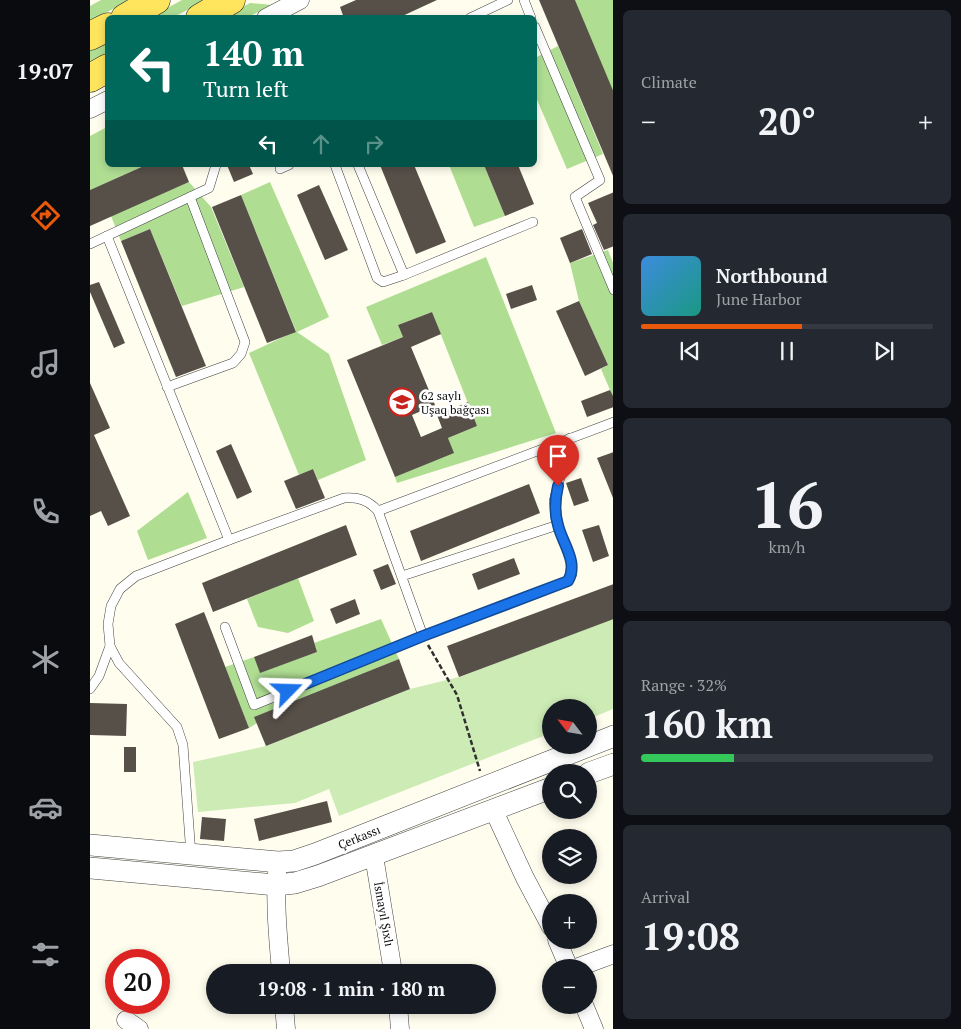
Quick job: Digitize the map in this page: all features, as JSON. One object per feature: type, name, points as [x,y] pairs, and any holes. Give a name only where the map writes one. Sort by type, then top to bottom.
[{"type":"main road","points":[[130,15],[156,0]]},
{"type":"main road","points":[[205,15],[232,0]]},
{"type":"main road","points":[[90,36],[105,28]]},
{"type":"main road","points":[[90,78],[105,70]]},
{"type":"street","points":[[272,15],[300,0]]},
{"type":"street","points":[[90,109],[105,102]]},
{"type":"street","name":"Çerkassı","points":[[90,845],[278,862],[294,861],[613,736]]},
{"type":"street","points":[[597,770],[613,764]]},
{"type":"street","name":"Çerkassı","points":[[90,868],[276,885],[295,883],[374,856],[542,792]]},
{"type":"street","points":[[494,811],[520,869],[542,910]]},
{"type":"street","name":"İsmayıl Şıxlı","points":[[374,856],[392,964]]},
{"type":"street","points":[[278,862],[276,885],[281,964]]},
{"type":"street","points":[[597,960],[613,954]]},
{"type":"street","points":[[285,1014],[286,1029]]},
{"type":"street","points":[[399,1014],[400,1029]]},
{"type":"street","points":[[588,1014],[594,1029]]},
{"type":"lane","points":[[476,15],[508,0]]},
{"type":"lane","points":[[524,0],[530,15]]},
{"type":"lane","points":[[537,32],[600,180],[575,197],[613,288]]},
{"type":"lane","points":[[90,244],[209,188],[215,167]]},
{"type":"lane","points":[[280,169],[284,167]]},
{"type":"lane","points":[[336,167],[377,278],[383,282],[533,222]]},
{"type":"lane","points":[[359,167],[404,274]]},
{"type":"lane","points":[[168,387],[233,363],[240,354],[245,342],[190,196]]},
{"type":"lane","points":[[107,236],[229,540]]},
{"type":"lane","points":[[378,511],[613,422]]},
{"type":"lane","points":[[225,627],[254,705],[423,636],[568,581],[572,574],[572,562],[558,525],[554,501],[570,438]]},
{"type":"lane","points":[[191,855],[183,745],[177,726],[119,663],[110,646],[108,624],[111,606],[125,585],[136,576],[229,540],[344,498],[356,497],[371,503],[378,511],[423,636]]},
{"type":"lane","points":[[402,576],[558,525]]},
{"type":"lane","points":[[90,689],[99,676],[110,646]]},
{"type":"path","points":[[423,636],[457,695],[485,787]]},
{"type":"green space","points":[[101,0],[130,0],[90,21],[90,6]]},
{"type":"green space","points":[[182,0],[206,0],[178,15],[154,15]]},
{"type":"green space","points":[[575,0],[613,0],[613,93]]},
{"type":"green space","points":[[250,3],[272,5],[252,15],[228,15]]},
{"type":"green space","points":[[105,40],[105,54],[90,63],[90,48]]},
{"type":"green space","points":[[558,46],[603,154],[567,169],[537,100],[537,57]]},
{"type":"green space","points":[[105,128],[105,167],[142,167],[90,190],[90,136]]},
{"type":"green space","points":[[450,167],[485,167],[505,216],[474,227]]},
{"type":"green space","points":[[189,182],[211,207],[244,287],[182,306],[150,229],[121,241],[111,216]]},
{"type":"green space","points":[[270,182],[329,317],[297,332],[329,354],[366,460],[318,480],[313,469],[299,475],[249,353],[296,331],[241,195]]},
{"type":"green space","points":[[608,250],[613,263],[613,397],[601,369],[608,365],[579,301],[570,263]]},
{"type":"green space","points":[[486,257],[556,433],[397,483],[395,477],[453,453],[448,438],[477,426],[432,312],[398,325],[403,337],[382,345],[366,307]]},
{"type":"green space","points":[[188,492],[207,538],[148,560],[137,531]]},
{"type":"green space","points":[[298,578],[314,621],[288,633],[258,627],[247,599]]},
{"type":"green space","points":[[381,619],[399,659],[255,717],[257,723],[249,728],[225,667],[254,657],[260,672],[317,652],[314,643]]},
{"type":"green space","points":[[613,619],[613,709],[598,715],[598,699],[542,699],[542,737],[339,816],[329,789],[295,803],[198,812],[193,762],[266,746],[410,689],[459,677]]},
{"type":"building","points":[[356,0],[437,0],[404,15],[343,15],[340,7]]},
{"type":"building","points":[[539,0],[575,0],[613,91],[613,176]]},
{"type":"building","points":[[142,167],[183,167],[189,182],[90,226],[90,190]]},
{"type":"building","points":[[228,167],[250,167],[253,174],[234,182]]},
{"type":"building","points":[[381,167],[415,167],[446,242],[416,254]]},
{"type":"building","points":[[485,167],[519,167],[534,204],[505,216]]},
{"type":"building","points":[[319,185],[348,250],[325,260],[297,195]]},
{"type":"building","points":[[613,192],[613,246],[604,250],[593,225],[597,223],[588,203]]},
{"type":"building","points":[[241,195],[296,332],[267,343],[212,207]]},
{"type":"building","points":[[150,229],[206,366],[176,377],[121,241]]},
{"type":"building","points":[[582,229],[592,254],[570,263],[560,238]]},
{"type":"building","points":[[99,282],[125,343],[114,348],[90,292],[90,285]]},
{"type":"building","points":[[532,285],[537,300],[511,309],[506,294]]},
{"type":"building","points":[[579,301],[608,365],[585,376],[556,311]]},
{"type":"building","name":"62 saylı Uşaq bağçası","points":[[432,312],[441,334],[411,347],[435,405],[412,415],[421,437],[442,428],[437,415],[468,402],[477,426],[448,438],[454,453],[395,477],[347,360],[403,337],[398,325]]},
{"type":"building","points":[[90,383],[110,428],[94,435],[130,516],[108,526],[101,511],[90,516]]},
{"type":"building","points":[[610,390],[613,396],[613,407],[587,417],[581,401]]},
{"type":"building","points":[[231,444],[252,492],[237,499],[216,451]]},
{"type":"building","points":[[613,452],[613,498],[597,458]]},
{"type":"building","points":[[313,469],[325,498],[296,509],[284,481]]},
{"type":"building","points":[[581,478],[589,501],[574,506],[566,483]]},
{"type":"building","points":[[529,484],[540,513],[421,561],[410,531]]},
{"type":"building","points":[[346,525],[357,555],[213,612],[202,583]]},
{"type":"building","points":[[599,525],[609,556],[593,562],[582,530]]},
{"type":"building","points":[[514,558],[520,574],[478,590],[472,574]]},
{"type":"building","points":[[388,564],[396,584],[381,590],[373,570]]},
{"type":"building","points":[[613,584],[613,619],[459,677],[447,646]]},
{"type":"building","points":[[355,599],[360,614],[336,624],[330,609]]},
{"type":"building","points":[[204,612],[249,728],[219,739],[175,624]]},
{"type":"building","points":[[312,635],[317,652],[260,673],[254,657]]},
{"type":"building","points":[[399,659],[410,689],[266,746],[254,717]]},
{"type":"building","points":[[90,703],[127,704],[126,736],[90,735]]},
{"type":"building","points":[[124,747],[136,747],[136,772],[124,772]]},
{"type":"building","points":[[327,801],[332,822],[259,841],[254,819]]},
{"type":"building","points":[[202,817],[226,819],[224,841],[200,839]]},
{"type":"place","name":"62 saylı Uşaq bağçası","points":[[402,402]]},
{"type":"route","points":[[288,691],[423,636],[568,581],[572,574],[572,562],[558,525],[554,501],[558,486]]}]
